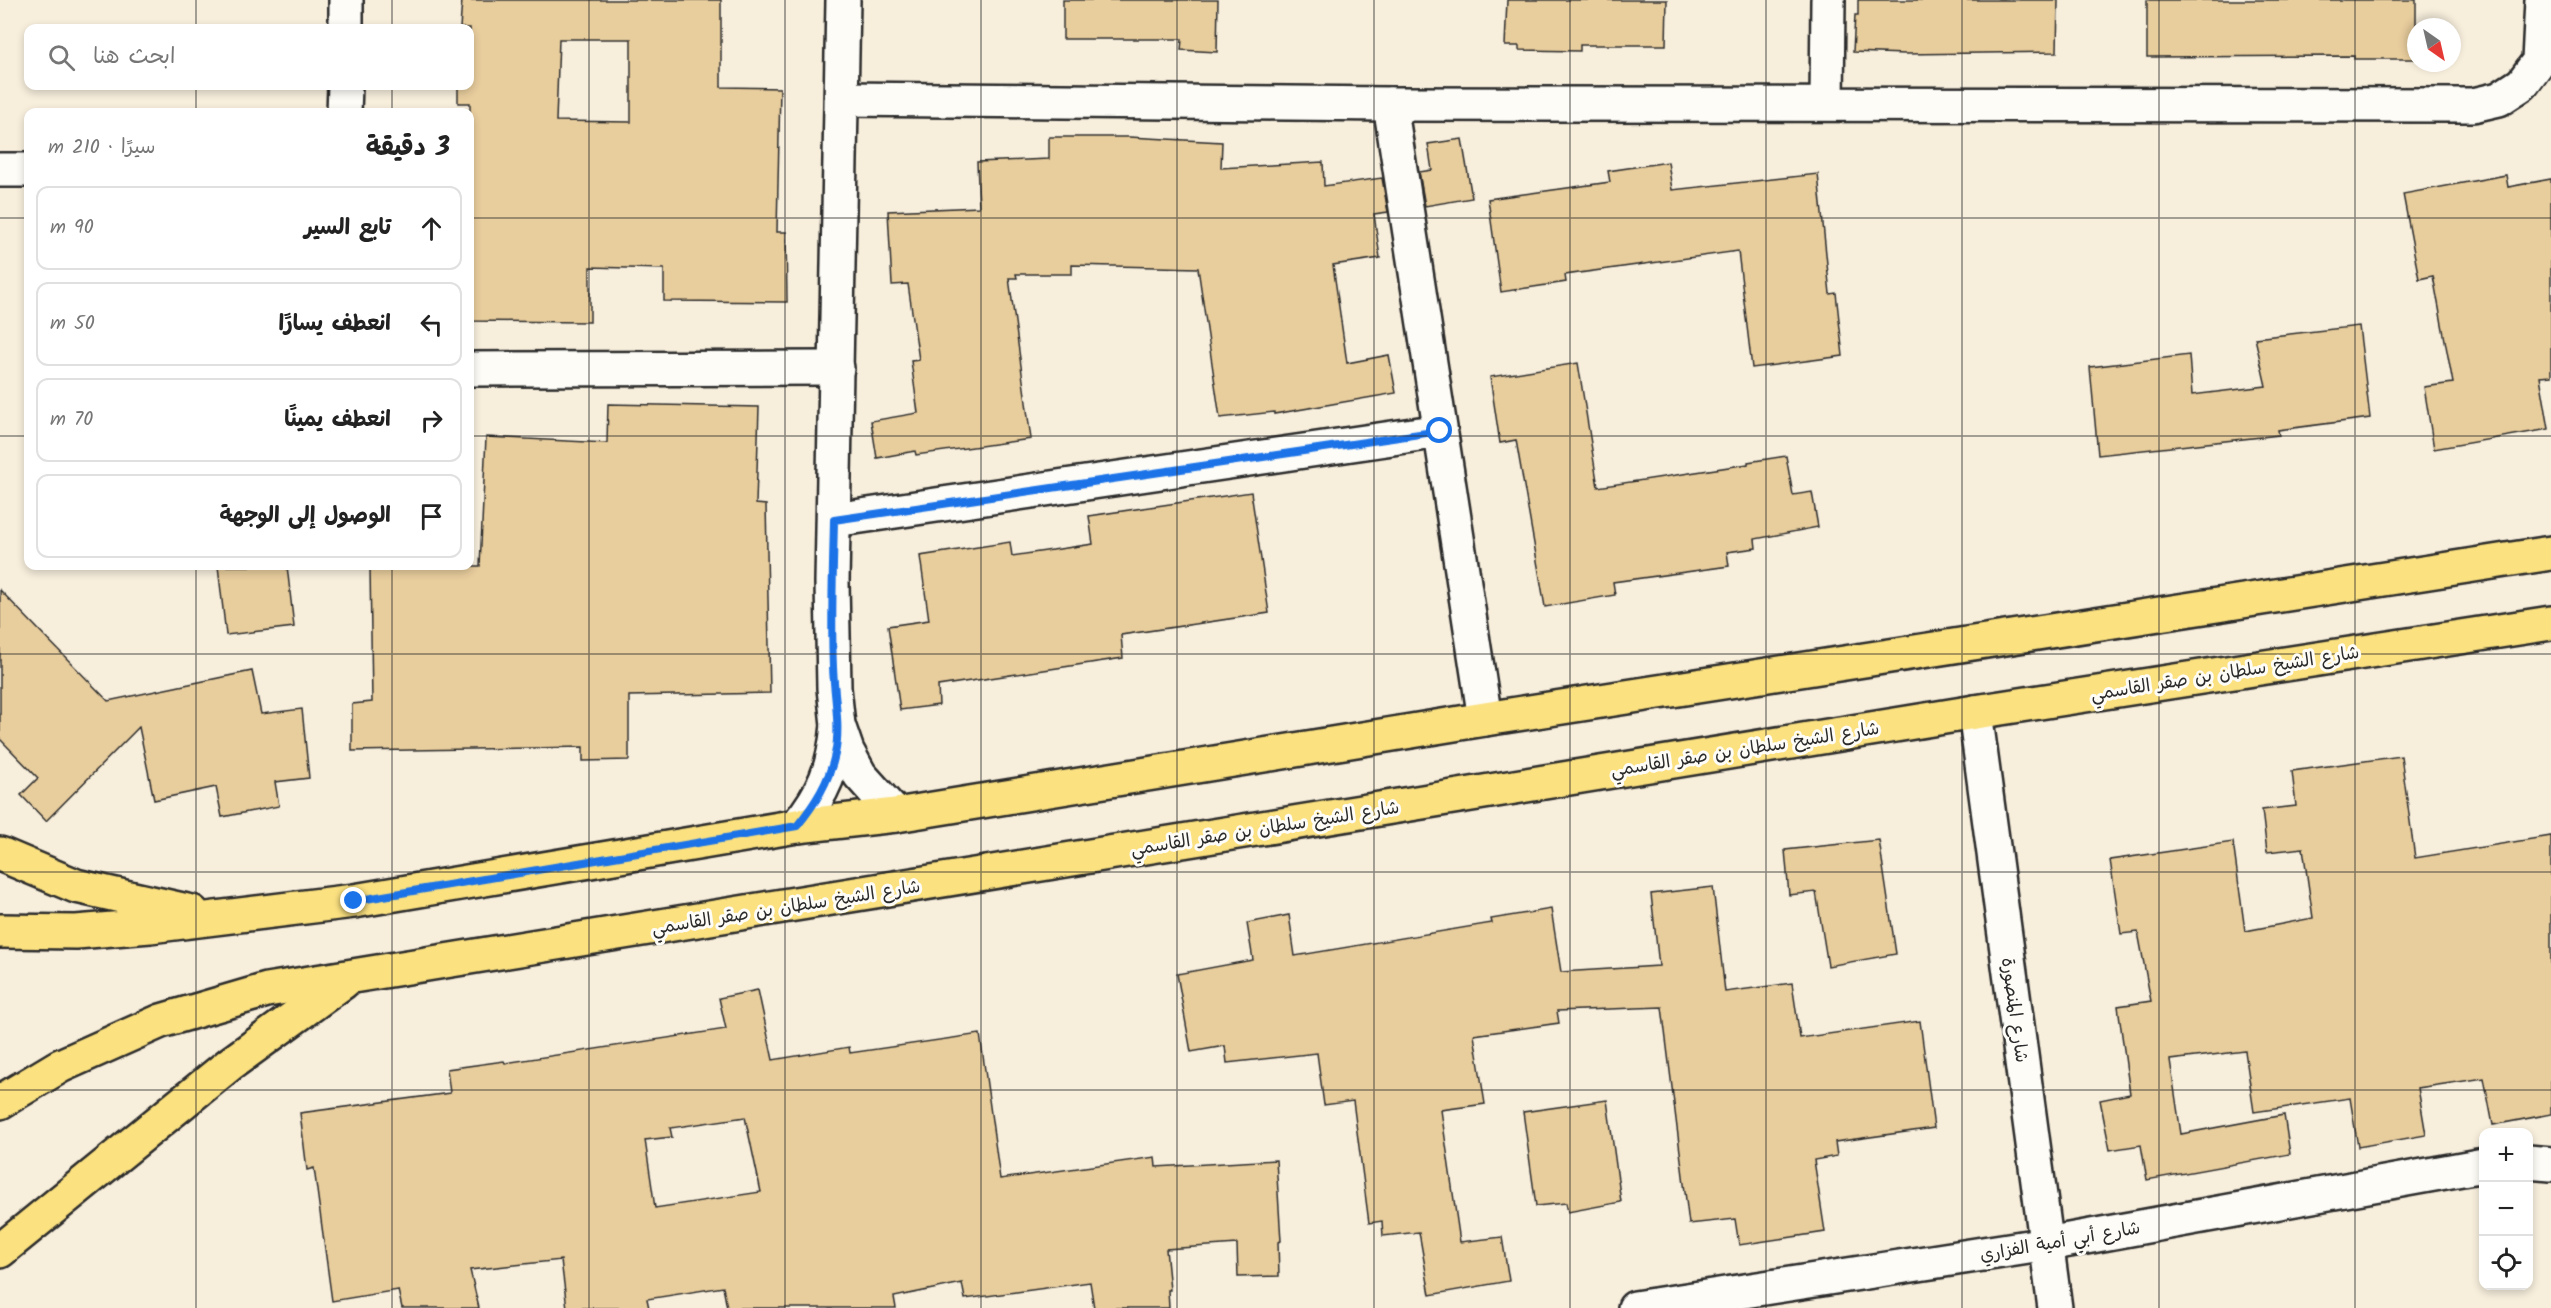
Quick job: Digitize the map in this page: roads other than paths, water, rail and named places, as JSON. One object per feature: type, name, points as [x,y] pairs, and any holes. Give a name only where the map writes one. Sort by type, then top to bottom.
[{"type":"main road","points":[[0,931],[76,933],[354,901],[797,826],[896,815],[1485,719],[2551,553]]},
{"type":"main road","name":"شارع الشيخ سلطان بن صقر القاسمي","points":[[0,1102],[60,1066],[161,1021],[267,990],[1975,712],[2551,623]]},
{"type":"main road","points":[[0,854],[76,886],[220,918]]},
{"type":"main road","points":[[0,1251],[230,1064],[349,978]]},
{"type":"street","points":[[346,0],[346,24]]},
{"type":"street","points":[[797,826],[814,805],[827,780],[835,753],[838,725],[832,635],[843,0]]},
{"type":"street","points":[[1827,103],[1828,0]]},
{"type":"street","points":[[842,99],[1390,104],[2473,105],[2499,99],[2522,84],[2539,61],[2542,0]]},
{"type":"street","points":[[344,108],[345,90]]},
{"type":"street","points":[[1390,104],[1485,719]]},
{"type":"street","points":[[0,170],[24,170]]},
{"type":"street","points":[[474,369],[837,368]]},
{"type":"street","points":[[834,520],[1440,431]]},
{"type":"street","name":"شارع المنصورة","points":[[1975,712],[2055,1308]]},
{"type":"street","points":[[838,725],[860,775],[896,815]]},
{"type":"street","points":[[2533,1162],[2551,1164]]},
{"type":"street","name":"شارع أبي أمية الفزاري","points":[[1635,1308],[2047,1244],[2479,1166]]}]
